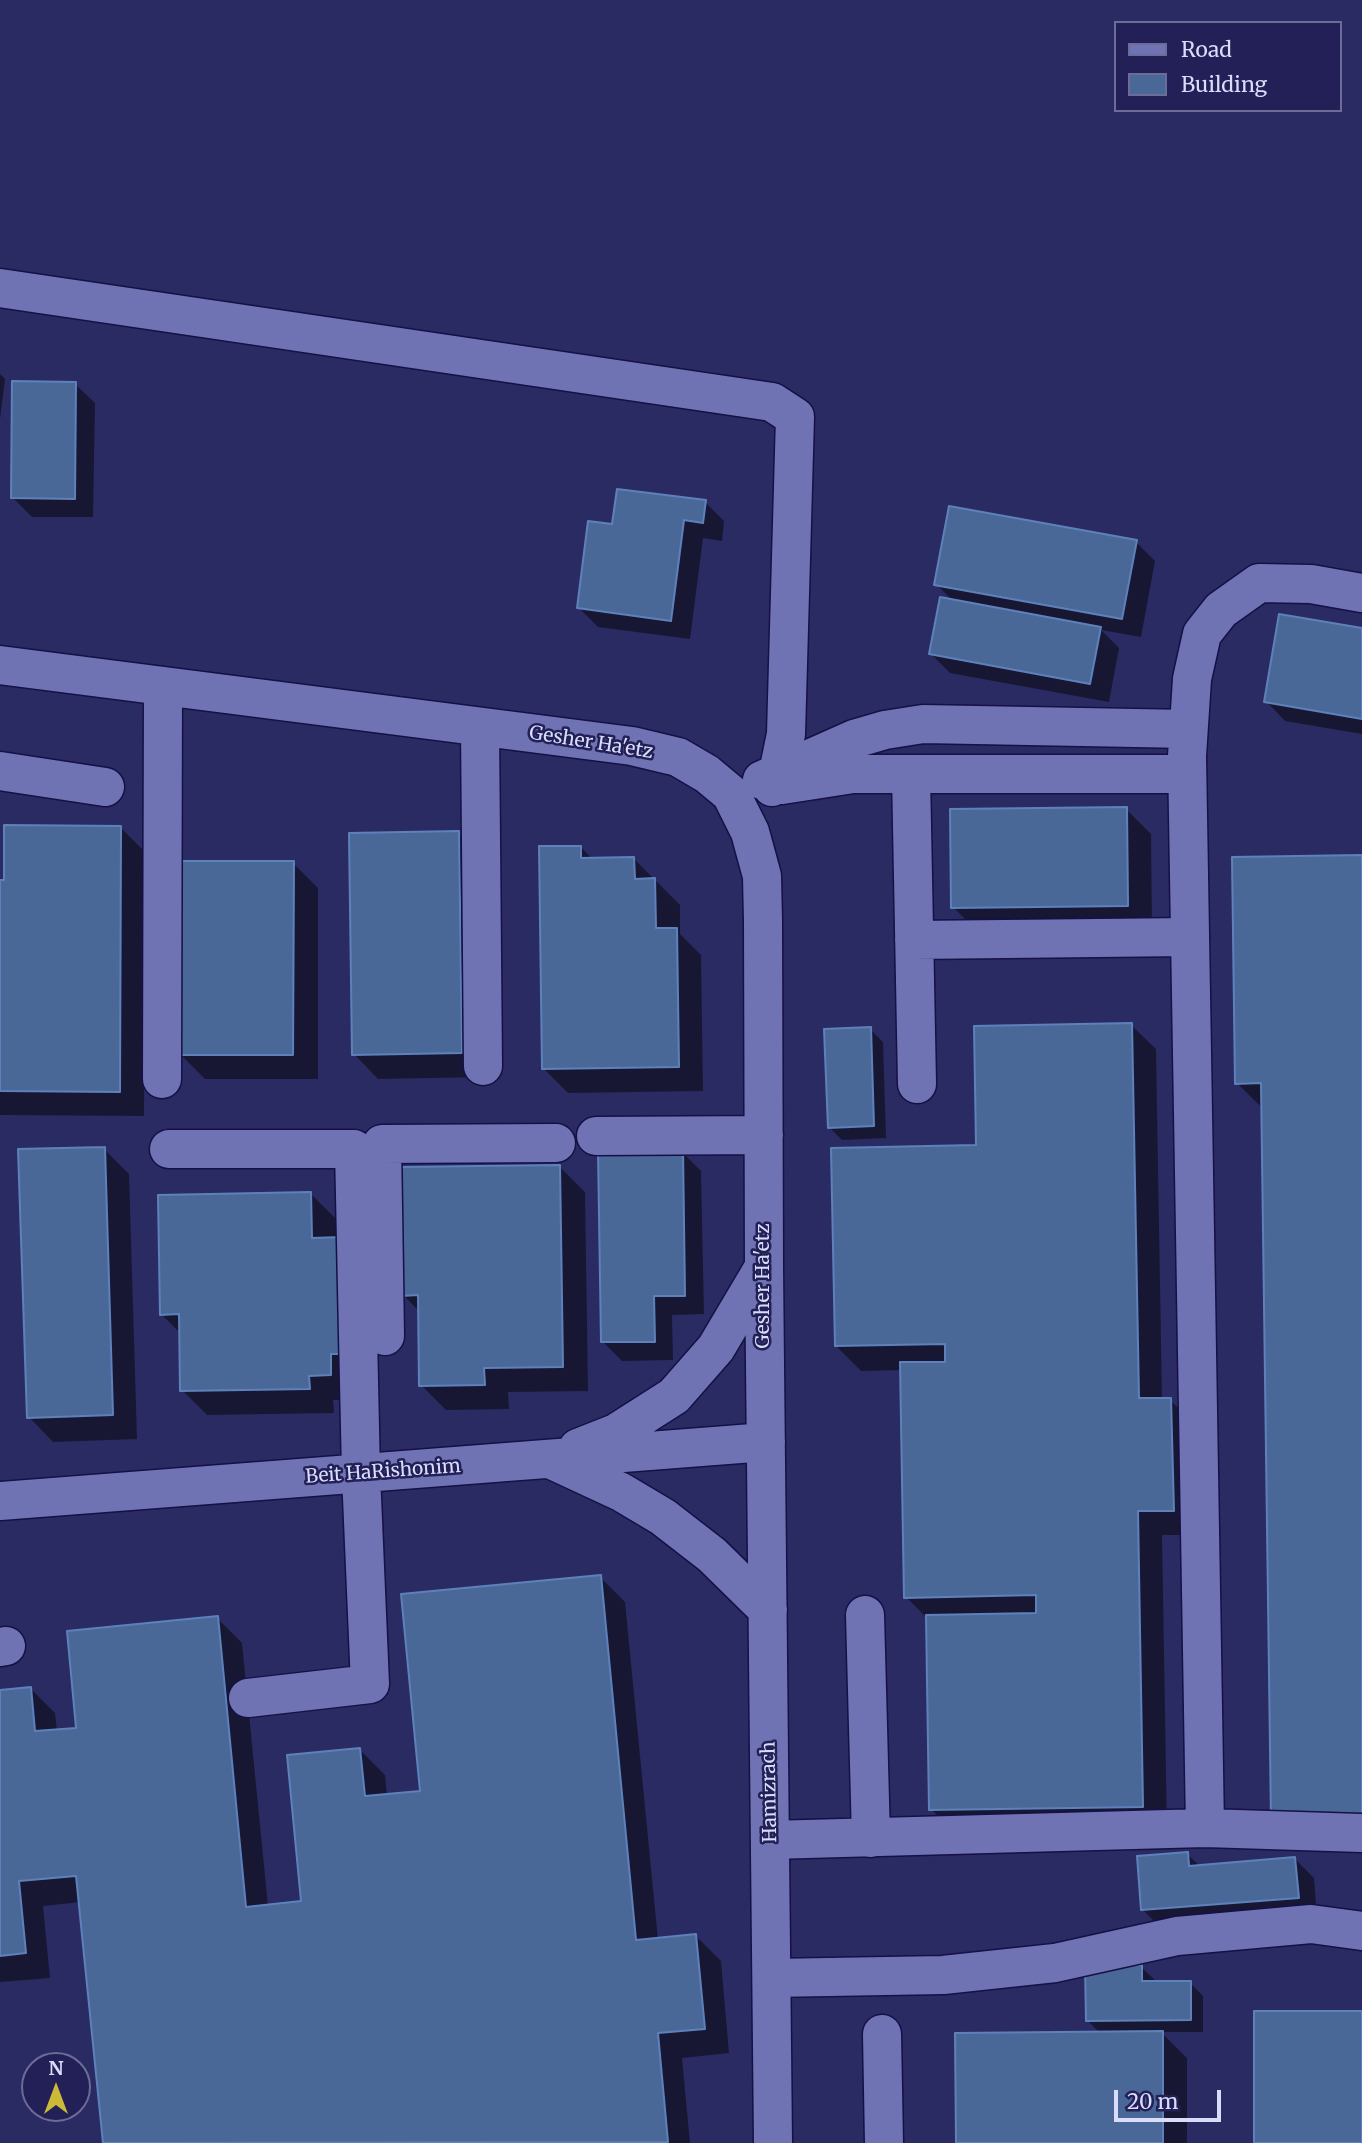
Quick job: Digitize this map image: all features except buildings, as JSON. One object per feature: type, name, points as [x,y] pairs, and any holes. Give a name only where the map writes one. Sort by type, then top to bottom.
[{"type":"street","points":[[0,288],[772,402],[795,417],[786,734],[775,780]]},
{"type":"street","points":[[1205,1828],[1187,774],[1192,679],[1202,634],[1220,610],[1259,583],[1311,584],[1362,593]]},
{"type":"street","name":"Gesher Ha'etz","points":[[0,665],[632,746],[678,757],[707,774],[731,794],[750,832],[762,876],[766,1442]]},
{"type":"street","points":[[162,1079],[163,686]]},
{"type":"street","points":[[731,794],[775,780],[853,738],[923,724],[1188,729]]},
{"type":"street","points":[[480,727],[483,1066]]},
{"type":"street","points":[[0,771],[105,787]]},
{"type":"street","points":[[775,780],[853,774],[1187,774]]},
{"type":"street","points":[[911,774],[918,1084]]},
{"type":"street","points":[[915,940],[1189,937]]},
{"type":"street","points":[[596,1136],[764,1135]]},
{"type":"street","points":[[248,1698],[370,1684],[382,1144],[556,1143]]},
{"type":"street","points":[[169,1149],[354,1149],[374,1473]]},
{"type":"street","points":[[550,1460],[616,1433],[674,1396],[716,1348],[764,1267]]},
{"type":"street","name":"Beit HaRishonim","points":[[0,1501],[766,1442]]},
{"type":"street","name":"Hamizrach","points":[[766,1442],[774,2143]]},
{"type":"street","points":[[550,1460],[621,1492],[663,1517],[712,1555],[768,1609]]},
{"type":"street","points":[[865,1615],[870,1838]]},
{"type":"street","points":[[770,1840],[1205,1828],[1362,1833]]},
{"type":"street","points":[[772,1978],[943,1975],[1055,1963],[1177,1936],[1311,1924],[1362,1931]]},
{"type":"street","points":[[882,2034],[884,2143]]}]
